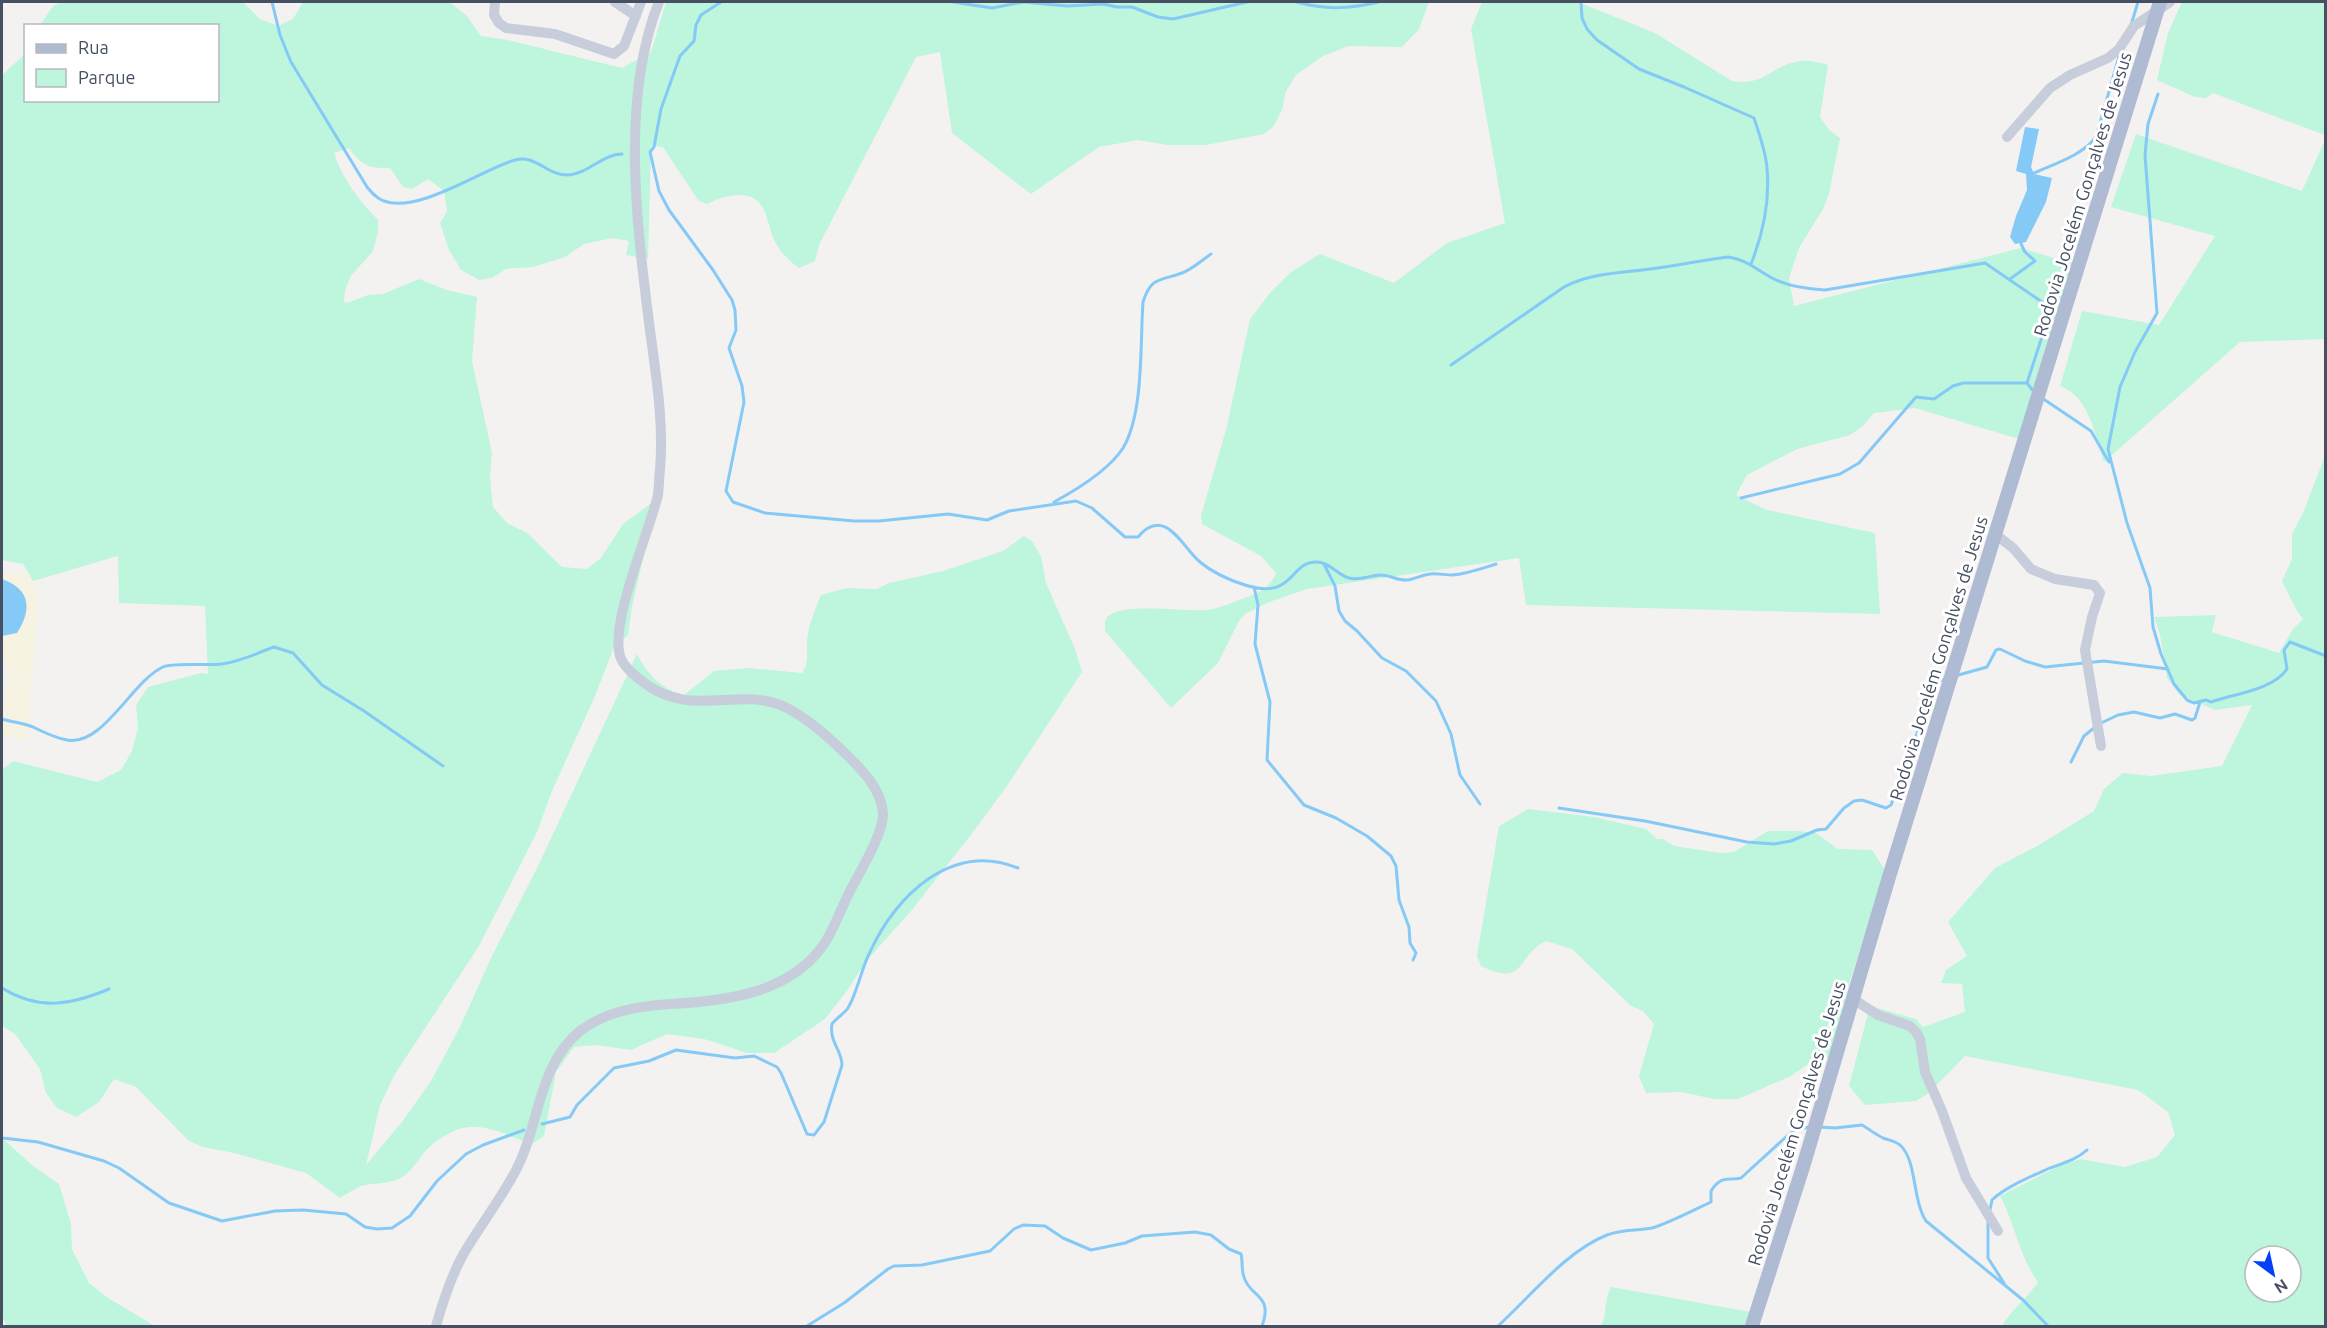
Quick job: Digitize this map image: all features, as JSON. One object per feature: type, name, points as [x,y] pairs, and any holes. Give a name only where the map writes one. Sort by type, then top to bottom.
[{"type":"main road","name":"Rodovia Jocelém Gonçalves de Jesus","points":[[1752,1326],[1803,1167],[2158,6]]},
{"type":"street","points":[[495,2],[493,10],[496,20],[506,28],[555,34],[610,54],[623,49],[641,2]]},
{"type":"street","points":[[615,2],[636,16]]},
{"type":"street","points":[[436,1326],[445,1295],[462,1257],[517,1169],[536,1120],[543,1087],[556,1059],[580,1032],[605,1017],[629,1008],[717,1002],[744,996],[783,980],[806,964],[825,942],[869,851],[880,834],[883,813],[879,797],[866,774],[845,753],[805,720],[783,706],[750,700],[690,702],[657,693],[633,675],[620,657],[620,630],[630,586],[658,493],[662,447],[658,390],[639,242],[636,197],[639,64],[659,2]]},
{"type":"street","points":[[2007,137],[2050,88],[2070,75],[2108,58],[2119,50],[2134,26],[2158,6],[2170,2]]},
{"type":"street","points":[[1995,534],[2013,548],[2031,569],[2055,579],[2094,585],[2098,588],[2100,593],[2092,616],[2085,650],[2101,746]]},
{"type":"street","points":[[1853,999],[1878,1015],[1910,1026],[1916,1032],[1920,1039],[1925,1072],[1966,1178],[1998,1231]]},
{"type":"green space","points":[[62,2],[243,2],[260,19],[278,26],[293,19],[303,2],[450,2],[467,16],[481,36],[508,40],[622,68],[651,52],[666,2],[1429,2],[1419,29],[1402,47],[1349,46],[1323,56],[1296,75],[1286,91],[1282,110],[1273,127],[1264,134],[1206,145],[1167,145],[1138,140],[1099,147],[1031,194],[952,133],[940,52],[916,57],[819,245],[815,261],[799,268],[776,244],[765,212],[758,201],[744,195],[729,196],[707,204],[698,200],[663,147],[651,146],[648,259],[626,255],[629,241],[613,238],[584,244],[565,257],[533,267],[506,269],[492,278],[479,280],[461,270],[449,250],[440,223],[447,211],[444,191],[428,179],[412,189],[403,187],[390,168],[366,165],[349,148],[334,153],[352,189],[378,220],[378,232],[373,251],[351,276],[345,290],[344,302],[368,295],[383,294],[419,279],[447,290],[477,297],[472,361],[492,453],[490,478],[493,507],[507,523],[527,533],[562,567],[587,569],[601,558],[623,524],[657,499],[632,606],[628,635],[614,647],[595,696],[552,791],[537,832],[479,946],[395,1074],[380,1105],[366,1165],[402,1122],[431,1081],[460,1027],[637,654],[656,680],[668,689],[684,695],[714,671],[749,668],[802,673],[807,661],[809,630],[821,595],[847,588],[877,589],[889,583],[943,571],[1003,551],[1024,536],[1032,541],[1041,556],[1046,583],[1075,649],[1082,672],[1007,786],[970,836],[911,911],[867,960],[825,1019],[774,1053],[747,1053],[704,1039],[667,1034],[631,1050],[596,1045],[574,1047],[556,1072],[544,1136],[532,1144],[493,1130],[471,1127],[459,1129],[433,1144],[409,1172],[400,1178],[391,1182],[362,1186],[340,1198],[306,1173],[203,1147],[189,1141],[136,1087],[114,1079],[99,1102],[76,1117],[57,1108],[46,1093],[40,1069],[15,1034],[2,1026],[2,770],[13,761],[97,782],[121,770],[132,751],[138,728],[136,705],[148,687],[201,673],[208,674],[205,606],[119,603],[118,556],[33,581],[23,564],[2,560],[2,75],[24,55],[24,102],[219,102],[219,24],[41,24],[53,6]]},
{"type":"green space","points":[[1482,2],[1578,2],[1655,33],[1732,81],[1743,82],[1759,79],[1799,61],[1828,65],[1820,117],[1830,131],[1840,138],[1829,194],[1823,209],[1799,248],[1789,278],[1794,306],[2021,248],[2070,263],[2082,253],[2026,441],[1915,408],[1874,413],[1863,426],[1850,435],[1797,449],[1747,475],[1736,495],[1767,510],[1875,533],[1880,614],[1526,605],[1519,558],[1307,589],[1269,602],[1245,614],[1239,621],[1218,663],[1171,708],[1105,631],[1105,622],[1110,615],[1129,609],[1206,610],[1216,608],[1260,592],[1274,578],[1276,573],[1261,556],[1202,524],[1201,516],[1227,426],[1250,319],[1270,293],[1291,272],[1320,254],[1394,283],[1447,243],[1505,223],[1471,29]]},
{"type":"green space","points":[[2182,2],[2325,2],[2325,135],[2213,93],[2206,98],[2195,97],[2157,80],[2168,33]]},
{"type":"green space","points":[[2136,134],[2302,191],[2325,140],[2325,339],[2240,342],[2104,462],[2085,408],[2070,391],[2060,386],[2082,311],[2159,325],[2215,236],[2111,207]]},
{"type":"green space","points":[[2325,456],[2325,1326],[2002,1326],[2038,1282],[2026,1262],[2000,1196],[2061,1165],[2081,1159],[2125,1167],[2157,1157],[2175,1135],[2168,1112],[2138,1090],[1965,1056],[1929,1093],[1916,1101],[1865,1105],[1849,1086],[1870,1006],[1916,1019],[1923,1027],[1965,1012],[1962,984],[1941,983],[1946,970],[1967,956],[1948,922],[1995,868],[2039,845],[2094,811],[2104,789],[2123,773],[2151,776],[2222,766],[2252,705],[2215,710],[2179,694],[2167,678],[2160,635],[2154,617],[2216,615],[2212,632],[2279,653],[2293,629],[2303,619],[2282,581],[2292,559],[2292,534],[2303,513]]},
{"type":"green space","points":[[1528,809],[1594,817],[1646,829],[1657,839],[1663,839],[1674,846],[1721,853],[1734,852],[1768,831],[1816,833],[1838,849],[1872,850],[1885,870],[1849,984],[1830,1058],[1810,1063],[1791,1076],[1738,1099],[1714,1099],[1681,1092],[1646,1093],[1639,1076],[1654,1024],[1643,1011],[1631,1006],[1572,949],[1546,941],[1536,947],[1514,972],[1496,972],[1481,966],[1477,956],[1499,826]]},
{"type":"green space","points":[[2,1138],[33,1166],[59,1184],[71,1224],[72,1249],[89,1283],[108,1298],[155,1326],[7,1326],[2,1317]]},
{"type":"green space","points":[[1611,1287],[1751,1312],[1747,1326],[1601,1326]]},
{"type":"sand","points":[[28,572],[38,596],[37,631],[29,698],[31,718],[25,741],[2,735],[2,715],[10,674],[2,655],[7,581],[2,579],[2,575]]},
{"type":"water","points":[[2025,127],[2039,129],[2031,167],[2034,174],[2052,178],[2046,202],[2026,242],[2015,244],[2010,237],[2027,190],[2026,174],[2016,171]]},
{"type":"water","points":[[2,579],[19,588],[26,601],[26,608],[17,633],[2,636]]},
{"type":"waterway","points":[[272,2],[280,35],[291,62],[367,187],[381,200],[398,203],[431,196],[515,160],[529,160],[553,172],[567,175],[581,172],[608,157],[622,154]]},
{"type":"waterway","points":[[721,2],[701,15],[696,25],[694,41],[680,56],[661,109],[654,147],[650,152],[659,191],[669,210],[713,270],[732,300],[735,310],[736,330],[729,348],[742,386],[744,402],[726,491],[733,502],[765,513],[879,521],[948,514],[987,520],[1009,511],[1076,501],[1092,508],[1125,537],[1138,537],[1148,528],[1157,525],[1165,527],[1210,570],[1233,581],[1261,589],[1273,588],[1282,584],[1301,567],[1317,562],[1326,564],[1349,578],[1381,575],[1404,580],[1430,574],[1452,575],[1496,564]]},
{"type":"waterway","points":[[953,2],[992,8],[1023,2],[1067,6],[1103,4],[1132,7],[1158,17],[1173,19],[1247,2]]},
{"type":"waterway","points":[[1296,2],[1338,8],[1379,2]]},
{"type":"waterway","points":[[1581,2],[1582,18],[1587,29],[1597,40],[1639,69],[1754,118],[1765,156],[1767,193],[1762,229],[1751,264]]},
{"type":"waterway","points":[[2131,25],[2138,2]]},
{"type":"waterway","points":[[2032,176],[2075,154],[2096,137],[2120,53]]},
{"type":"waterway","points":[[2158,94],[2148,124],[2145,155],[2157,313],[2135,352],[2120,387],[2108,449],[2127,523],[2150,588],[2153,627],[2161,654],[2174,684],[2187,700],[2194,703],[2206,700],[2211,702],[2263,687],[2272,682],[2287,669],[2284,650],[2290,642],[2326,656]]},
{"type":"waterway","points":[[2010,279],[2035,261],[2025,252],[2021,244],[2022,239]]},
{"type":"waterway","points":[[1054,502],[1101,472],[1123,448],[1130,433],[1138,397],[1143,302],[1146,294],[1153,284],[1190,269],[1211,254]]},
{"type":"waterway","points":[[1451,365],[1564,287],[1595,276],[1728,257],[1746,263],[1786,284],[1825,290],[1985,263],[2042,302],[2047,310],[2048,318],[2027,383]]},
{"type":"waterway","points":[[1741,498],[1840,474],[1859,463],[1916,397],[1934,399],[1953,386],[1963,383],[2027,383],[2034,392]]},
{"type":"waterway","points":[[2042,398],[2091,431],[2109,462]]},
{"type":"waterway","points":[[1324,564],[1335,586],[1339,611],[1345,621],[1382,658],[1406,671],[1436,701],[1451,734],[1460,775],[1480,804]]},
{"type":"waterway","points":[[1254,587],[1258,605],[1255,644],[1270,702],[1267,760],[1304,805],[1336,818],[1367,836],[1391,856],[1396,866],[1399,900],[1409,927],[1410,943],[1416,953],[1413,960]]},
{"type":"waterway","points":[[2,719],[63,739],[80,739],[93,734],[105,724],[151,674],[163,667],[229,663],[274,647],[293,653],[322,685],[443,766]]},
{"type":"waterway","points":[[1955,676],[1987,667],[1996,650],[2000,649],[2025,661],[2045,667],[2104,661],[2168,669]]},
{"type":"waterway","points":[[1559,808],[1645,821],[1747,842],[1774,844],[1791,841],[1817,830],[1826,829],[1844,808],[1854,801],[1862,800],[1886,808],[1891,805],[1935,684],[1946,678]]},
{"type":"waterway","points":[[2099,724],[2118,715],[2134,712],[2160,718],[2175,714],[2192,720],[2195,718],[2200,702]]},
{"type":"waterway","points":[[2071,762],[2084,736],[2094,728]]},
{"type":"waterway","points":[[542,1124],[570,1117],[577,1105],[614,1068],[649,1061],[676,1050],[735,1058],[754,1056],[777,1067],[807,1134],[814,1135],[824,1122],[842,1065],[832,1036],[832,1024],[848,1008],[870,952],[895,911],[929,878],[949,868],[971,862],[994,862],[1018,868]]},
{"type":"waterway","points":[[2,988],[42,1003],[68,1002],[109,989]]},
{"type":"waterway","points":[[1819,1127],[1862,1125],[1900,1145],[1909,1160],[1918,1202],[1926,1221],[2023,1300],[2048,1326]]},
{"type":"waterway","points":[[1498,1326],[1563,1263],[1592,1242],[1613,1233],[1658,1226],[1711,1202],[1711,1191],[1718,1183],[1741,1178],[1787,1136],[1795,1130],[1809,1127]]},
{"type":"waterway","points":[[2,1138],[38,1142],[104,1161],[119,1168],[169,1203],[222,1221],[275,1211],[303,1210],[346,1214],[365,1227],[377,1229],[392,1228],[410,1216],[437,1181],[466,1154],[483,1145],[524,1130]]},
{"type":"waterway","points":[[1990,1210],[1992,1200],[2004,1191],[2019,1182],[2074,1159],[2087,1150]]},
{"type":"waterway","points":[[1988,1222],[1988,1258],[2004,1283]]},
{"type":"waterway","points":[[807,1326],[844,1303],[894,1266],[922,1265],[990,1251],[1014,1229],[1023,1225],[1045,1226],[1063,1238],[1091,1250],[1125,1243],[1142,1236],[1195,1232],[1211,1235],[1229,1249],[1241,1254],[1243,1274],[1247,1284],[1263,1302],[1265,1308],[1262,1326]]}]
